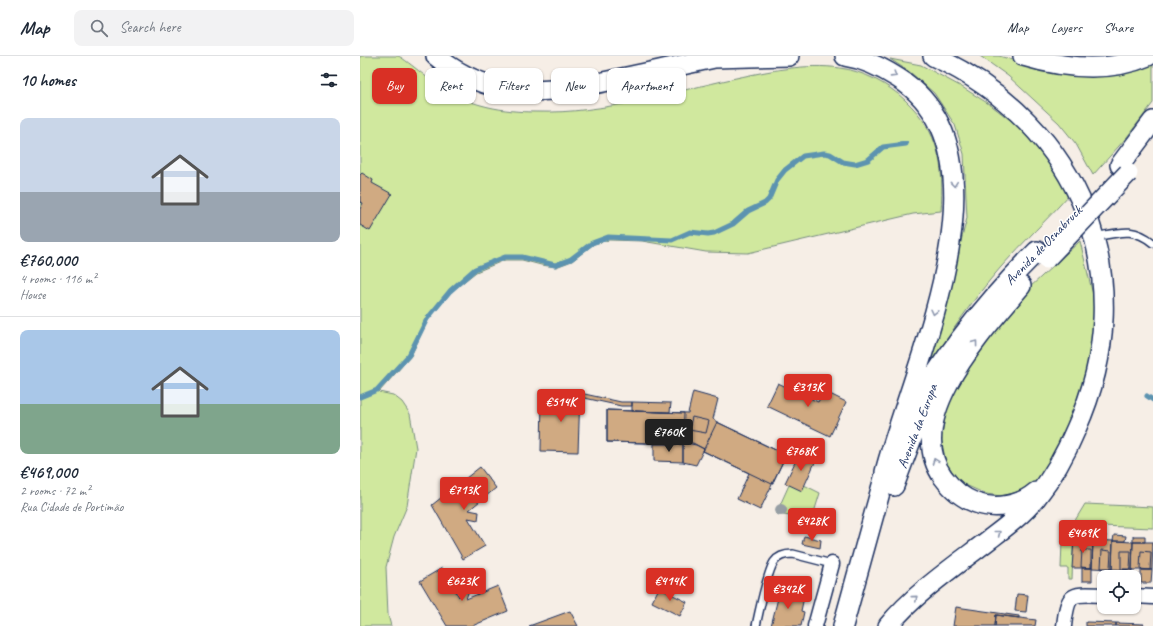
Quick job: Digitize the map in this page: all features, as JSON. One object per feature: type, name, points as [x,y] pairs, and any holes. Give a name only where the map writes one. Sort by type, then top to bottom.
[{"type":"main road","points":[[436,56],[457,71],[478,81],[512,90],[535,92],[580,87],[719,57],[789,56]]},
{"type":"main road","points":[[845,56],[858,58],[883,68],[905,82],[932,109],[942,128],[954,187],[953,229],[931,325],[898,424],[885,472]]},
{"type":"main road","points":[[888,626],[916,598],[1026,510],[1043,489],[1068,447],[1087,405],[1098,370],[1101,351],[1104,301],[1094,237],[1071,180],[1059,159],[1039,133],[1012,108],[977,80],[933,56]]},
{"type":"main road","points":[[1023,56],[1060,65],[1083,67],[1107,66],[1148,56]]},
{"type":"main road","name":"Avenida de Osnabruck","points":[[938,373],[960,339],[983,310],[1042,255],[1124,169],[1153,121]]},
{"type":"main road","points":[[1124,169],[1153,136]]},
{"type":"main road","points":[[1042,255],[989,324],[945,389],[936,412],[930,438],[934,462],[947,483],[956,493],[978,504],[1002,506],[1024,500],[1040,488],[1053,472]]},
{"type":"main road","name":"Avenida da Europa","points":[[843,626],[885,472],[894,445],[906,422],[938,373]]},
{"type":"main road","name":"Avenida da Europa","points":[[856,626],[900,466],[938,373]]},
{"type":"street","points":[[815,626],[832,564]]},
{"type":"street","points":[[1064,626],[1067,603],[1072,596],[1079,594],[1097,595]]},
{"type":"street","points":[[1141,596],[1153,597]]},
{"type":"lane","points":[[1094,237],[1130,232],[1141,234],[1153,243]]},
{"type":"lane","points":[[756,626],[772,567],[777,558],[788,554],[793,554],[832,564]]},
{"type":"green space","points":[[360,56],[398,56],[415,68],[372,68],[372,104],[417,104],[417,69],[425,76],[425,104],[476,103],[487,107],[512,111],[562,112],[587,110],[622,104],[686,104],[686,89],[788,68],[814,66],[840,68],[857,72],[875,79],[898,94],[917,112],[933,137],[937,151],[942,179],[941,211],[913,214],[748,253],[706,252],[642,241],[609,240],[594,244],[572,261],[556,267],[522,260],[505,260],[476,272],[451,292],[428,320],[411,356],[379,392],[393,395],[402,402],[410,414],[416,448],[407,506],[394,537],[386,567],[388,615],[391,626],[360,626]]},
{"type":"green space","points":[[980,56],[999,56],[1037,67],[1093,76],[1121,74],[1153,63],[1153,103],[1127,137],[1093,175],[1076,144],[1059,123],[1008,76]]},
{"type":"green space","points":[[890,59],[921,65],[962,87],[992,106],[1022,129],[1042,148],[1070,194],[1009,258],[981,291],[962,316],[928,369],[967,218],[964,154],[955,125],[934,93],[911,73]]},
{"type":"green space","points":[[1080,241],[1093,295],[1095,329],[1088,382],[1052,465],[1034,483],[1018,492],[1001,496],[986,494],[961,483],[946,463],[941,438],[947,407],[957,383],[972,358],[1029,288]]},
{"type":"green space","points":[[789,485],[804,485],[820,493],[812,519],[776,514]]},
{"type":"green space","points":[[1085,504],[1153,507],[1153,528],[1074,525],[1072,579],[1068,579],[1068,568],[1061,568],[1062,542]]},
{"type":"building","points":[[362,173],[373,180],[372,183],[392,194],[370,231],[360,225],[360,209],[363,203],[360,202],[360,175]]},
{"type":"building","points":[[778,383],[818,402],[824,391],[846,402],[830,436],[767,406]]},
{"type":"building","points":[[560,392],[580,393],[578,452],[541,451],[542,398],[559,399]]},
{"type":"building","points":[[693,392],[718,399],[713,419],[717,422],[786,455],[760,510],[737,499],[749,473],[703,451],[704,449],[696,445],[686,443],[607,442],[607,410],[688,413]]},
{"type":"building","points":[[580,393],[621,402],[632,402],[632,406],[621,406],[580,397]]},
{"type":"building","points":[[632,402],[671,403],[670,412],[632,411]]},
{"type":"building","points":[[607,410],[684,413],[683,444],[607,442]]},
{"type":"building","points":[[692,417],[709,421],[706,433],[689,430]]},
{"type":"building","points":[[717,422],[786,455],[772,484],[703,451]]},
{"type":"building","points":[[683,443],[693,443],[704,449],[696,465],[683,462]]},
{"type":"building","points":[[654,444],[683,444],[683,462],[654,461]]},
{"type":"building","points":[[800,452],[816,460],[802,491],[785,483]]},
{"type":"building","points":[[480,467],[496,488],[469,510],[479,512],[478,520],[468,518],[485,546],[463,559],[432,505]]},
{"type":"building","points":[[1074,534],[1086,534],[1086,540],[1074,540]]},
{"type":"building","points":[[1094,535],[1106,535],[1105,541],[1093,540]]},
{"type":"building","points":[[1114,535],[1126,536],[1125,541],[1113,541]]},
{"type":"building","points":[[804,536],[821,540],[820,548],[802,544]]},
{"type":"building","points":[[1133,536],[1145,536],[1145,542],[1133,542]]},
{"type":"building","points":[[1074,540],[1093,540],[1092,568],[1072,568]]},
{"type":"building","points":[[1093,540],[1113,541],[1112,569],[1092,568]]},
{"type":"building","points":[[1113,541],[1133,542],[1132,570],[1112,569]]},
{"type":"building","points":[[1133,542],[1153,542],[1152,570],[1132,570]]},
{"type":"building","points":[[1082,550],[1091,550],[1091,568],[1081,567]]},
{"type":"building","points":[[1102,550],[1111,551],[1110,568],[1101,568]]},
{"type":"building","points":[[1121,551],[1131,551],[1130,569],[1121,569]]},
{"type":"building","points":[[1141,551],[1151,552],[1150,570],[1140,569]]},
{"type":"building","points":[[442,568],[459,597],[462,587],[469,590],[466,599],[498,586],[508,611],[472,626],[447,626],[420,581]]},
{"type":"building","points":[[1082,568],[1092,568],[1092,581],[1082,581]]},
{"type":"building","points":[[1141,570],[1152,570],[1151,583],[1141,583]]},
{"type":"building","points":[[659,588],[687,602],[680,616],[652,602]]},
{"type":"building","points":[[780,590],[804,597],[801,611],[804,612],[801,626],[771,626]]},
{"type":"building","points":[[1017,594],[1028,595],[1026,612],[1015,611]]},
{"type":"building","points":[[956,607],[1019,616],[1019,618],[996,615],[995,626],[953,626]]},
{"type":"building","points":[[570,611],[578,626],[529,626]]},
{"type":"building","points":[[996,615],[1036,620],[1035,626],[995,626]]},
{"type":"building","points":[[1086,622],[1116,623],[1116,626],[1086,626]]},
{"type":"building","points":[[1116,623],[1144,624],[1144,626],[1116,626]]},
{"type":"waterway","points":[[360,397],[377,390],[409,355],[427,319],[450,291],[475,269],[505,257],[522,257],[555,265],[571,259],[592,243],[608,237],[672,240],[690,232],[708,234],[714,233],[733,224],[748,211],[765,203],[769,199],[777,180],[785,170],[803,156],[824,153],[830,154],[843,162],[855,164],[868,160],[883,147],[906,144]]},
{"type":"waterway","points":[[1147,396],[1153,400]]}]
